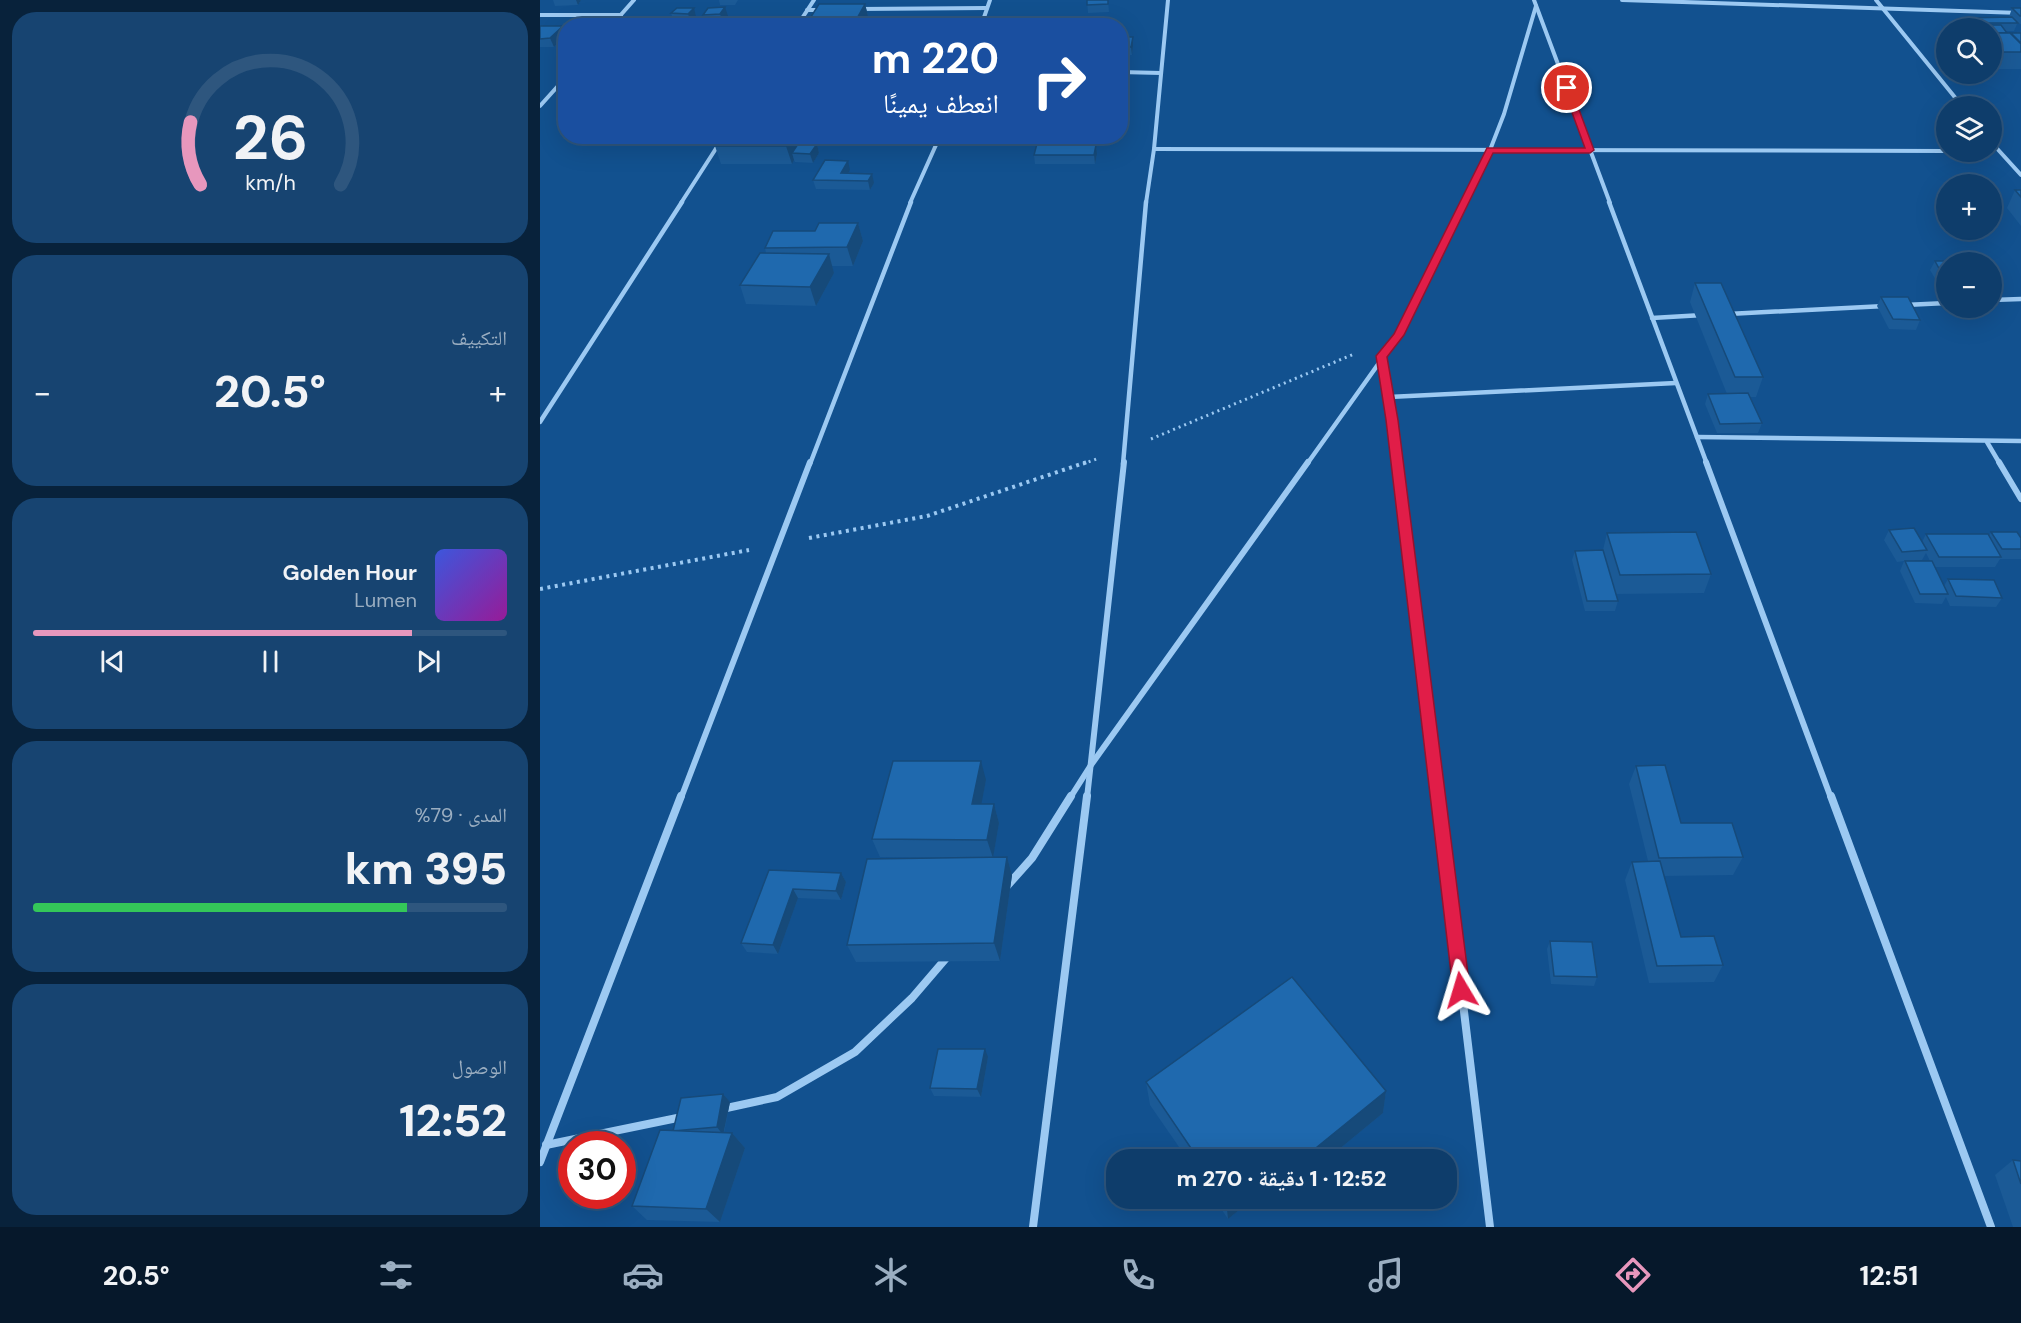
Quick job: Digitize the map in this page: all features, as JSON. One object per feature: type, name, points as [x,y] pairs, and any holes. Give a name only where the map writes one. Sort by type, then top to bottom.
[{"type":"street","points":[[618,18],[634,0]]},
{"type":"street","points":[[802,18],[814,0]]},
{"type":"street","points":[[984,18],[990,0]]},
{"type":"street","points":[[1033,1227],[1091,765],[1125,449],[1147,193],[1154,149],[1168,0]]},
{"type":"street","points":[[1622,0],[2021,13]]},
{"type":"street","points":[[1876,0],[1954,96]]},
{"type":"street","points":[[1002,893],[1032,858],[1091,765],[1381,356],[1399,335],[1490,150],[1504,114],[1535,3]]},
{"type":"street","points":[[1535,3],[1991,1227]]},
{"type":"street","points":[[855,9],[987,8]]},
{"type":"street","points":[[807,10],[831,9]]},
{"type":"street","points":[[540,15],[621,15]]},
{"type":"street","points":[[1128,72],[1161,73]]},
{"type":"street","points":[[540,106],[558,86]]},
{"type":"street","points":[[540,422],[719,144]]},
{"type":"street","points":[[540,1162],[915,191],[936,144]]},
{"type":"street","points":[[1154,149],[1936,151]]},
{"type":"street","points":[[2002,155],[2021,175]]},
{"type":"street","points":[[2002,300],[2021,299]]},
{"type":"street","points":[[1901,305],[1936,303]]},
{"type":"street","points":[[1724,314],[1889,306]]},
{"type":"street","points":[[1652,318],[1712,315]]},
{"type":"street","points":[[1381,356],[1389,397],[1490,1227]]},
{"type":"street","points":[[1389,397],[1676,383]]},
{"type":"street","points":[[1697,437],[2021,441]]},
{"type":"street","points":[[1987,442],[2021,499]]},
{"type":"street","points":[[708,1112],[777,1097],[855,1052],[912,998],[957,945]]},
{"type":"street","points":[[546,1145],[696,1114]]},
{"type":"path","points":[[540,589],[927,516],[1125,449],[1355,353]]},
{"type":"building","points":[[1087,0],[1108,0],[1108,4],[1087,5]]},
{"type":"building","points":[[819,4],[865,4],[857,18],[810,18]]},
{"type":"building","points":[[725,7],[720,14],[703,15],[708,8]]},
{"type":"building","points":[[677,8],[694,8],[688,14],[671,13]]},
{"type":"building","points":[[2012,8],[2021,8],[2021,16],[2020,16]]},
{"type":"building","points":[[2012,17],[2018,23],[2002,23],[2002,18],[1966,18]]},
{"type":"building","points":[[540,26],[558,26],[558,31],[550,38],[540,39]]},
{"type":"building","points":[[2002,33],[2010,33],[2021,44],[2021,52],[2002,52]]},
{"type":"building","points":[[2011,33],[2021,33],[2021,43]]},
{"type":"building","points":[[1128,37],[1133,37],[1131,47],[1128,47]]},
{"type":"building","points":[[716,144],[787,144],[786,146],[715,146]]},
{"type":"building","points":[[798,144],[817,144],[810,154],[792,153]]},
{"type":"building","points":[[1037,144],[1096,145],[1094,155],[1034,155]]},
{"type":"building","points":[[825,160],[848,161],[841,173],[872,174],[868,181],[813,180]]},
{"type":"building","points":[[819,223],[858,223],[847,247],[765,248],[773,231],[815,231]]},
{"type":"building","points":[[760,253],[829,254],[810,287],[740,285]]},
{"type":"building","points":[[1695,283],[1721,283],[1763,377],[1735,377]]},
{"type":"building","points":[[1881,297],[1908,297],[1920,320],[1893,319]]},
{"type":"building","points":[[1748,393],[1762,423],[1720,424],[1708,394]]},
{"type":"building","points":[[1914,528],[1927,550],[1902,552],[1889,530]]},
{"type":"building","points":[[1696,532],[1711,574],[1620,575],[1607,533]]},
{"type":"building","points":[[1991,532],[2017,532],[2021,538],[2021,549],[2002,549]]},
{"type":"building","points":[[1926,534],[1988,534],[2001,557],[1939,557]]},
{"type":"building","points":[[1603,550],[1618,601],[1587,601],[1575,551]]},
{"type":"building","points":[[1905,561],[1932,561],[1948,594],[1920,594]]},
{"type":"building","points":[[1948,579],[1994,580],[2002,598],[1956,596]]},
{"type":"building","points":[[893,761],[981,761],[972,804],[994,804],[987,840],[872,839]]},
{"type":"building","points":[[1665,765],[1681,823],[1732,823],[1743,857],[1659,858],[1636,766]]},
{"type":"building","points":[[1007,857],[994,943],[847,945],[867,859]]},
{"type":"building","points":[[1660,861],[1681,937],[1714,936],[1723,965],[1657,966],[1632,862]]},
{"type":"building","points":[[769,870],[841,873],[836,891],[793,889],[773,945],[741,943]]},
{"type":"building","points":[[1550,941],[1592,942],[1597,977],[1554,976]]},
{"type":"building","points":[[1292,977],[1386,1091],[1315,1149],[1192,1149],[1146,1082]]},
{"type":"building","points":[[938,1049],[985,1049],[977,1089],[930,1088]]},
{"type":"building","points":[[723,1094],[717,1127],[673,1131],[681,1098]]},
{"type":"building","points":[[660,1130],[732,1133],[706,1209],[636,1206],[636,1195]]},
{"type":"building","points":[[2013,1160],[2021,1161],[2021,1184]]},
{"type":"route","points":[[1461,990],[1392,420],[1381,356],[1399,335],[1490,150],[1590,150],[1567,88]]}]
